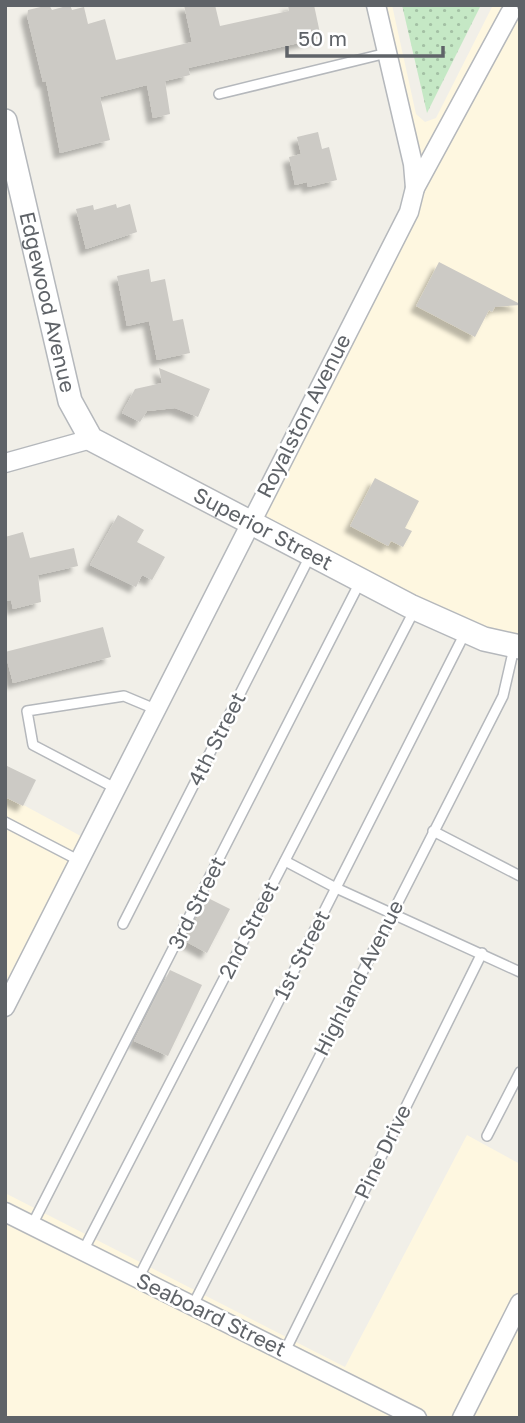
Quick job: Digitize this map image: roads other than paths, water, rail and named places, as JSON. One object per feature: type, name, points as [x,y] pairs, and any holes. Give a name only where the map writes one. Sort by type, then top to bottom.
[{"type":"street","points":[[376,5],[413,164],[415,188]]},
{"type":"street","name":"Royalston Avenue","points":[[5,1007],[248,524],[409,212],[415,188],[510,13]]},
{"type":"street","name":"Edgewood Avenue","points":[[5,121],[11,171],[70,401],[91,439]]},
{"type":"street","points":[[5,463],[91,439]]},
{"type":"street","name":"Superior Street","points":[[91,439],[248,524],[415,608],[466,631],[517,647]]},
{"type":"street","name":"Seaboard Street","points":[[5,1212],[417,1418]]},
{"type":"street","points":[[462,1418],[520,1304]]},
{"type":"lane","points":[[219,94],[387,53]]},
{"type":"lane","name":"4th Street","points":[[123,924],[311,554]]},
{"type":"lane","name":"3rd Street","points":[[32,1225],[361,581]]},
{"type":"lane","name":"2nd Street","points":[[83,1251],[415,608]]},
{"type":"lane","name":"1st Street","points":[[138,1279],[466,631]]},
{"type":"lane","name":"Highland Avenue","points":[[194,1305],[503,696],[517,647]]},
{"type":"lane","points":[[114,788],[33,745],[27,711],[124,696],[155,709]]},
{"type":"lane","points":[[5,822],[80,861]]},
{"type":"lane","points":[[433,831],[520,876]]},
{"type":"lane","points":[[285,861],[336,888],[520,972]]},
{"type":"lane","name":"Pine Drive","points":[[285,1351],[482,953]]},
{"type":"lane","points":[[487,1136],[520,1072]]}]
